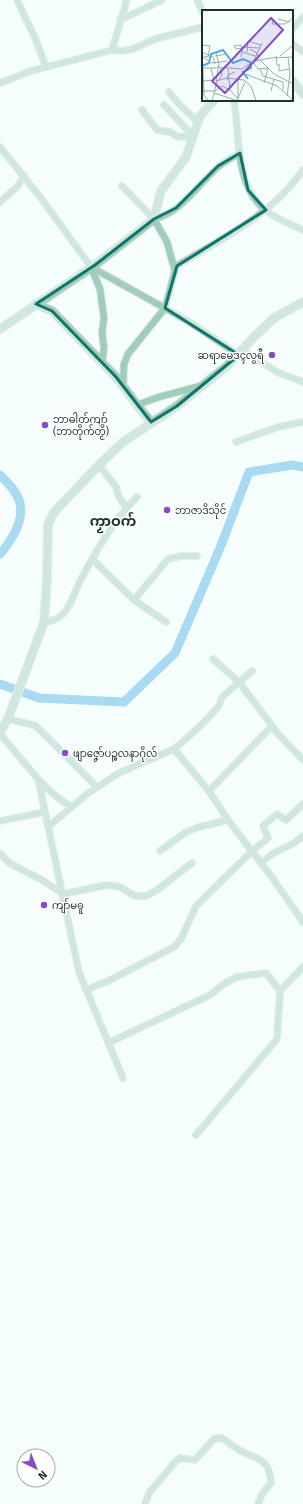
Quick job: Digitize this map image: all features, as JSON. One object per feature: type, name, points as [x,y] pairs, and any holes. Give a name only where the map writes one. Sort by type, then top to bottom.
[{"type":"street","points":[[17,0],[36,40],[46,67]]},
{"type":"street","points":[[112,50],[127,0]]},
{"type":"street","points":[[120,20],[162,0]]},
{"type":"street","points":[[197,0],[202,11]]},
{"type":"street","points":[[293,28],[303,17]]},
{"type":"street","points":[[0,83],[46,67],[112,50],[122,51],[134,49],[155,39],[202,27]]},
{"type":"street","points":[[293,44],[303,52]]},
{"type":"street","points":[[293,81],[303,94]]},
{"type":"street","points":[[169,92],[198,122]]},
{"type":"street","points":[[154,219],[161,191],[186,156],[200,116],[213,101]]},
{"type":"street","points":[[234,101],[243,173],[248,190],[266,210],[285,222],[303,230]]},
{"type":"street","points":[[164,105],[193,136]]},
{"type":"street","points":[[142,110],[157,130],[170,132],[178,137],[193,136]]},
{"type":"street","points":[[0,147],[24,176],[91,267],[100,289],[104,318],[102,333],[104,347],[102,363]]},
{"type":"street","points":[[0,329],[91,267],[154,219],[164,216],[176,208],[200,186],[218,166],[240,153]]},
{"type":"street","points":[[175,267],[252,221],[266,210],[295,181],[303,170]]},
{"type":"street","points":[[0,202],[17,187],[24,176]]},
{"type":"street","points":[[122,186],[154,219],[167,242],[175,267],[165,308],[128,354],[124,364],[123,387]]},
{"type":"street","points":[[91,267],[240,352],[279,373],[303,382]]},
{"type":"street","points":[[72,807],[62,802],[38,779],[0,733],[8,719],[44,622],[47,580],[48,524],[54,512],[98,465],[123,442],[177,406],[227,366],[274,318],[303,302]]},
{"type":"street","points":[[36,304],[52,311],[116,377],[151,422]]},
{"type":"street","points":[[137,405],[159,397],[203,385]]},
{"type":"street","points":[[236,442],[278,426],[303,422]]},
{"type":"street","points":[[98,465],[116,488],[119,497],[126,507]]},
{"type":"street","points":[[44,622],[52,621],[58,618],[67,608],[76,589],[107,535],[126,507],[137,497]]},
{"type":"street","points":[[134,600],[168,559],[181,556],[197,556]]},
{"type":"street","points":[[93,560],[134,600],[166,622]]},
{"type":"street","points":[[214,659],[239,682],[272,726],[294,752],[303,760]]},
{"type":"street","points":[[49,826],[97,787],[119,773],[174,749],[198,728],[220,704],[223,696],[252,671]]},
{"type":"street","points":[[8,719],[37,727],[97,787]]},
{"type":"street","points":[[209,791],[272,726]]},
{"type":"street","points":[[174,749],[209,791],[228,820],[251,852],[271,876],[303,922]]},
{"type":"street","points":[[38,779],[79,972],[123,1078]]},
{"type":"street","points":[[86,990],[110,980],[174,947],[181,939],[196,906],[251,852],[268,838],[263,826],[277,814],[286,820],[303,804]]},
{"type":"street","points":[[0,821],[45,812]]},
{"type":"street","points":[[160,851],[186,832],[199,827],[228,820]]},
{"type":"street","points":[[261,863],[272,854],[294,843],[303,836]]},
{"type":"street","points":[[0,853],[9,863],[42,880],[63,894],[107,885],[120,887],[135,896],[146,896],[157,890],[192,863]]},
{"type":"street","points":[[196,1135],[277,1039],[280,991],[303,967]]},
{"type":"street","points":[[108,1043],[210,995],[224,984],[237,978],[266,973],[280,991]]},
{"type":"street","points":[[145,1504],[149,1493],[176,1461],[180,1458],[194,1460],[214,1440],[222,1438],[238,1450],[260,1458],[270,1473],[271,1483],[262,1494],[258,1504]]},
{"type":"highlighted area","points":[[240,153],[248,190],[266,210],[177,266],[165,308],[239,355],[177,406],[151,422],[116,377],[52,311],[36,304],[95,265],[154,219],[176,208],[218,166]]},
{"type":"waterway","points":[[0,684],[39,698],[124,702],[175,653],[220,548],[249,472],[292,465],[303,467]]},
{"type":"waterway","points":[[0,475],[17,495],[21,510],[16,530],[0,554]]},
{"type":"place","name":"ဆရာမေဒၚလွရီ","points":[[272,355]]},
{"type":"place","name":"ဘာဓါတ်ကျာ် (ဘာတိုက်တၟိ)","points":[[45,425]]},
{"type":"place","name":"ဘာဇာဒိသိုင်","points":[[167,510]]},
{"type":"place","name":"ဖျာဇၞော်ပဉ္စလနာဂိုလ်","points":[[65,753]]},
{"type":"place","name":"ကျာ်မၜူ","points":[[44,905]]},
{"type":"district","name":"ကၟာဝက်","points":[[113,521]]}]
